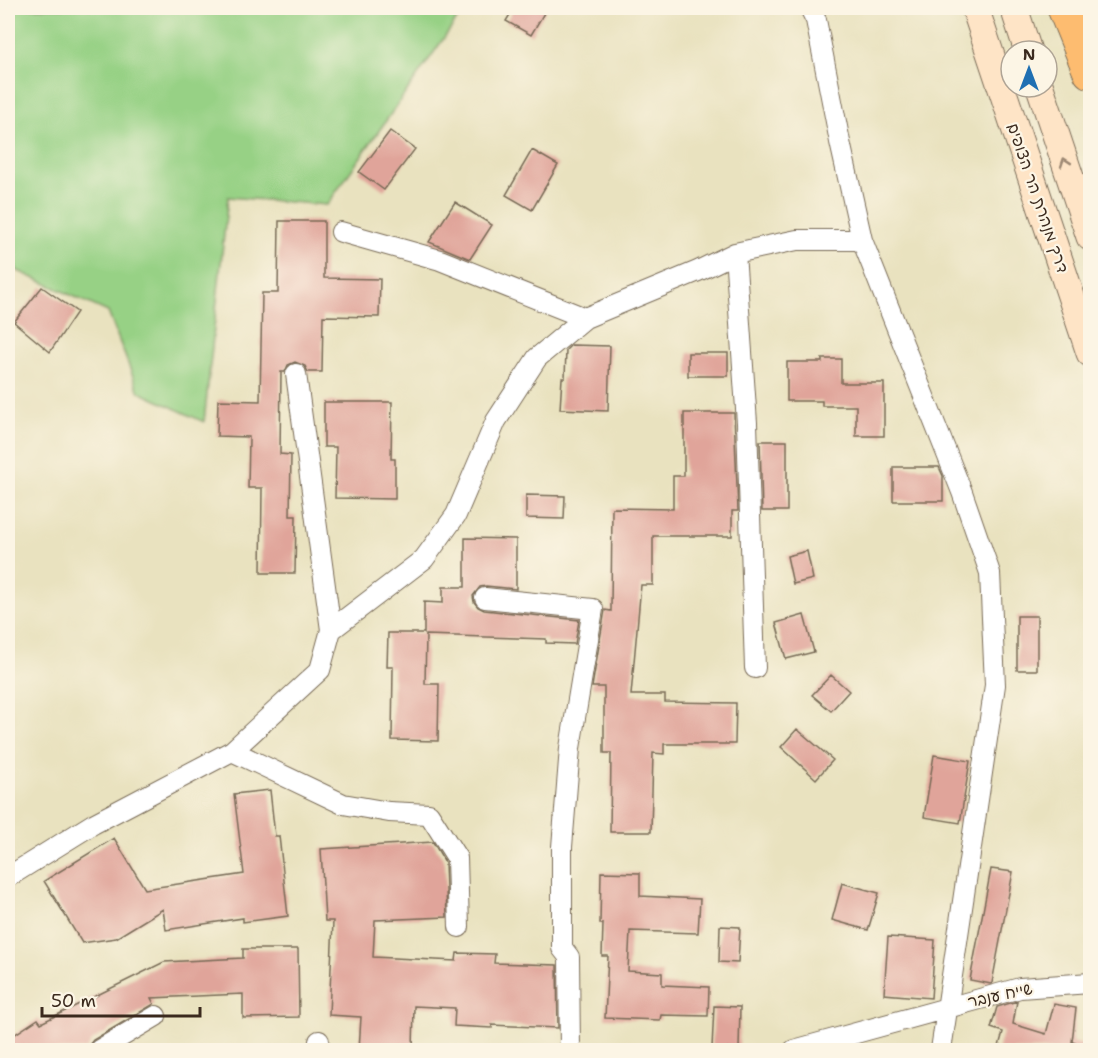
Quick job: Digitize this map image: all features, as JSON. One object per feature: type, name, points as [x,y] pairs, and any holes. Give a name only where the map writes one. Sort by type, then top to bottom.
[{"type":"highway","points":[[1064,8],[1090,72]]},
{"type":"main road","name":"דרך מנהרת הר הצופים","points":[[975,8],[1090,353]]},
{"type":"main road","points":[[1014,8],[1024,39]]},
{"type":"main road","points":[[1044,99],[1090,237]]},
{"type":"street","points":[[810,8],[816,20],[862,240],[962,492],[990,573],[995,685],[947,1008]]},
{"type":"street","points":[[341,232],[440,260],[585,318]]},
{"type":"street","points":[[331,630],[424,559],[456,515],[496,421],[537,358],[585,318],[698,271],[735,252],[797,240],[862,240]]},
{"type":"street","points":[[735,252],[747,423],[755,668]]},
{"type":"street","points":[[8,877],[93,824],[232,751],[320,670],[331,630],[296,374]]},
{"type":"street","points":[[485,598],[593,609],[570,748],[562,847],[562,948],[569,957],[570,1050]]},
{"type":"street","points":[[232,751],[343,804],[389,812],[429,814],[457,858],[459,927]]},
{"type":"street","name":"שייח ענבר","points":[[794,1050],[1020,988],[1090,983]]},
{"type":"street","name":"שייח ענבר","points":[[941,1050],[947,1008]]},
{"type":"street","points":[[99,1050],[156,1016]]},
{"type":"green space","points":[[8,8],[465,8],[327,205],[228,197],[204,422],[139,392],[108,312],[16,270],[8,228]]},
{"type":"building","points":[[514,8],[547,8],[531,35],[506,21]]},
{"type":"building","points":[[390,131],[415,149],[384,190],[359,172]]},
{"type":"building","points":[[532,150],[558,165],[532,210],[506,195]]},
{"type":"building","points":[[455,202],[492,225],[470,259],[429,242]]},
{"type":"building","points":[[279,221],[324,221],[324,278],[380,279],[379,317],[323,316],[322,372],[308,372],[305,366],[295,362],[288,365],[285,372],[281,372],[280,454],[291,455],[290,516],[296,516],[295,573],[261,573],[262,488],[248,488],[249,437],[217,436],[218,400],[260,401],[262,293],[278,293]]},
{"type":"building","points":[[42,287],[77,312],[50,352],[14,322]]},
{"type":"building","points":[[571,345],[610,346],[608,411],[560,409],[562,378],[565,378],[566,350]]},
{"type":"building","points":[[688,353],[728,353],[728,376],[688,376]]},
{"type":"building","points":[[822,359],[841,359],[841,383],[884,383],[884,436],[856,436],[856,406],[822,406],[822,401],[787,401],[787,362],[822,362]]},
{"type":"building","points":[[324,402],[392,402],[391,459],[395,459],[395,499],[335,498],[336,447],[324,447]]},
{"type":"building","points":[[684,413],[734,413],[738,511],[732,511],[732,536],[653,536],[653,585],[641,585],[631,695],[665,695],[665,702],[736,703],[735,744],[664,744],[664,754],[653,753],[651,832],[610,832],[611,753],[604,753],[604,687],[592,687],[605,610],[611,611],[612,508],[673,509],[673,476],[684,476]]},
{"type":"building","points":[[760,441],[787,441],[787,511],[762,511]]},
{"type":"building","points":[[893,467],[939,467],[943,476],[943,501],[893,501]]},
{"type":"building","points":[[526,495],[565,496],[564,519],[526,518]]},
{"type":"building","points":[[465,538],[516,539],[516,589],[480,587],[473,596],[478,607],[484,610],[579,620],[575,644],[546,643],[546,639],[426,635],[425,684],[439,684],[438,741],[392,740],[393,667],[387,667],[388,633],[424,633],[424,602],[443,603],[443,587],[465,587]]},
{"type":"building","points":[[807,551],[813,579],[793,584],[787,556]]},
{"type":"building","points":[[804,615],[814,652],[786,659],[776,623]]},
{"type":"building","points":[[1017,616],[1037,616],[1037,670],[1017,670]]},
{"type":"building","points":[[831,675],[849,691],[831,711],[812,695]]},
{"type":"building","points":[[797,729],[833,760],[816,779],[781,747]]},
{"type":"building","points":[[934,755],[970,761],[960,823],[924,817]]},
{"type":"building","points":[[270,790],[275,836],[279,836],[288,916],[243,922],[243,918],[166,930],[163,909],[116,938],[82,943],[44,881],[114,838],[145,889],[244,874],[234,794]]},
{"type":"building","points":[[433,842],[445,862],[447,917],[375,920],[373,957],[456,961],[457,953],[495,954],[494,963],[557,965],[558,1028],[454,1026],[455,1008],[414,1006],[413,1050],[359,1050],[361,1017],[329,1015],[333,921],[325,921],[321,849]]},
{"type":"building","points":[[991,869],[1013,872],[991,984],[970,980]]},
{"type":"building","points":[[601,872],[640,873],[640,896],[700,899],[698,933],[630,931],[628,971],[662,973],[662,985],[709,987],[708,1016],[661,1015],[660,1020],[605,1018],[608,956],[602,956]]},
{"type":"building","points":[[842,883],[879,893],[868,930],[832,920]]},
{"type":"building","points":[[720,926],[740,927],[738,963],[719,962]]},
{"type":"building","points":[[888,937],[935,940],[931,998],[884,994]]},
{"type":"building","points":[[243,949],[298,949],[299,1017],[243,1018],[243,994],[151,998],[154,1004],[93,1040],[85,1050],[8,1050],[8,1039],[38,1019],[41,1023],[164,962],[243,958]]},
{"type":"building","points":[[1017,1001],[1013,1024],[1046,1034],[1054,1004],[1076,1008],[1072,1042],[1086,1046],[1086,1050],[998,1050],[1003,1032],[991,1028],[997,1007]]},
{"type":"building","points":[[714,1006],[740,1007],[739,1049],[712,1048]]}]
